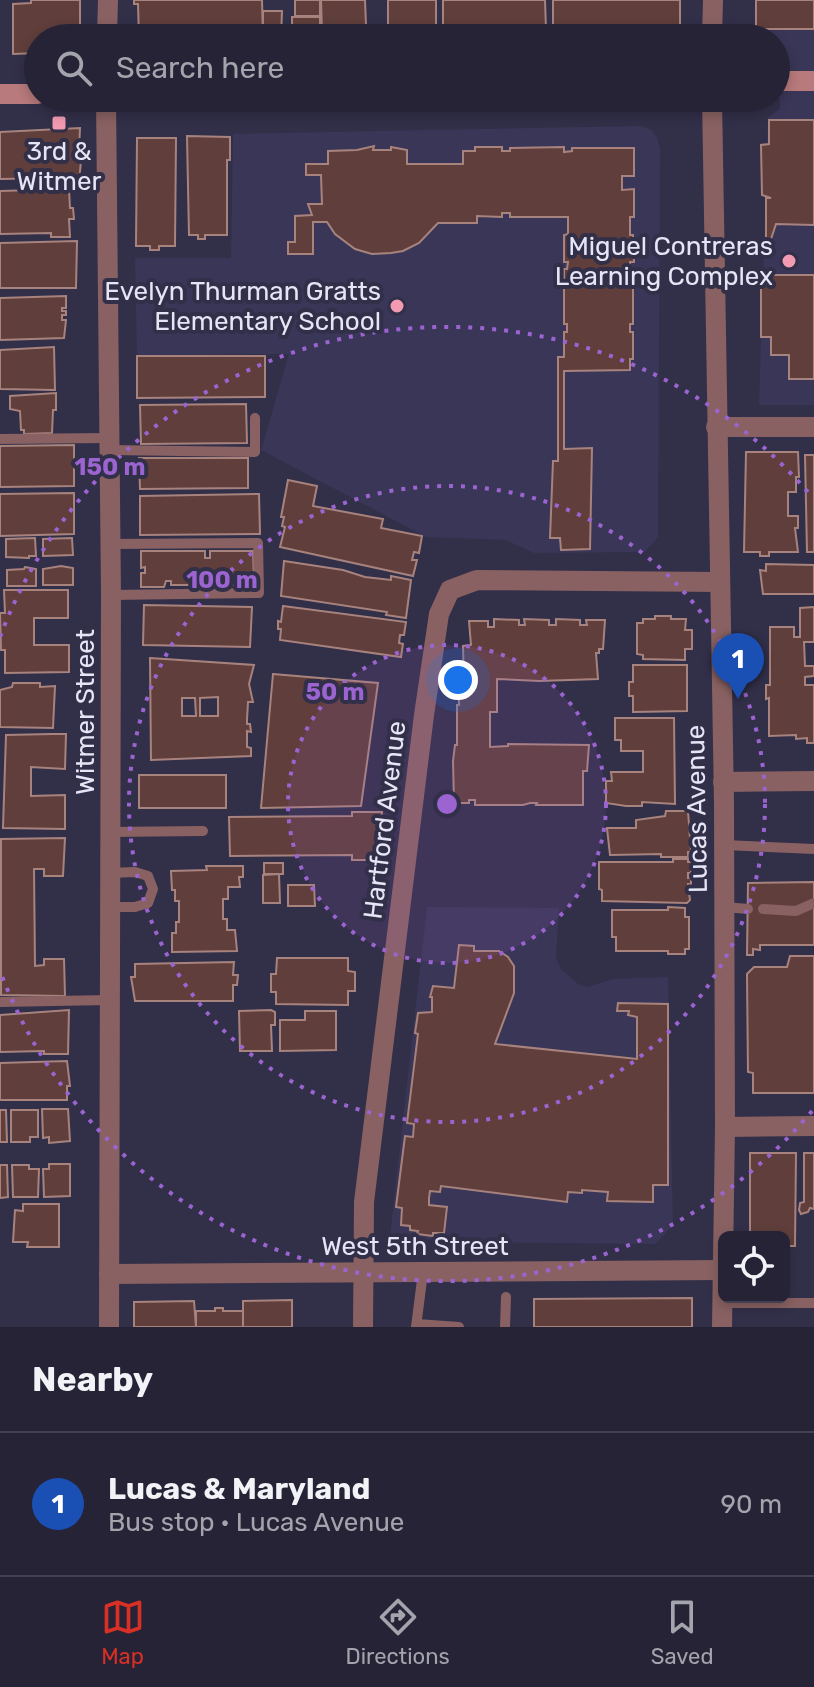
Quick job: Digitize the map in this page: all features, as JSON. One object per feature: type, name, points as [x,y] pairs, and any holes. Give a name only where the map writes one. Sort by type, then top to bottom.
[{"type":"main road","points":[[790,81],[814,81]]},
{"type":"main road","points":[[0,94],[24,94]]},
{"type":"street","points":[[107,24],[108,0]]},
{"type":"street","points":[[712,24],[713,0]]},
{"type":"street","name":"Witmer Street","points":[[106,112],[111,544],[109,1327]]},
{"type":"street","name":"Lucas Avenue","points":[[712,112],[724,845],[723,1231]]},
{"type":"street","points":[[716,427],[814,427]]},
{"type":"street","name":"Hartford Avenue","points":[[363,1327],[364,1202],[424,715],[439,614],[450,590],[477,580],[718,582]]},
{"type":"street","points":[[723,782],[814,781]]},
{"type":"street","points":[[725,1127],[814,1126]]},
{"type":"street","name":"West 5th Street","points":[[109,1274],[718,1270]]},
{"type":"street","name":"Lucas Avenue","points":[[722,1303],[722,1327]]},
{"type":"lane","points":[[0,439],[255,452],[255,418]]},
{"type":"lane","points":[[111,544],[258,543],[259,593],[111,595]]},
{"type":"lane","points":[[110,832],[203,831]]},
{"type":"lane","points":[[724,845],[814,849]]},
{"type":"lane","points":[[110,873],[135,872],[148,876],[153,889],[148,903],[135,907],[110,907]]},
{"type":"lane","points":[[763,909],[796,911],[814,903]]},
{"type":"lane","points":[[724,907],[748,909]]},
{"type":"lane","points":[[0,1002],[110,1000]]},
{"type":"lane","points":[[423,1272],[416,1326],[459,1327]]},
{"type":"lane","points":[[505,1327],[506,1297]]},
{"type":"lane","points":[[790,1303],[814,1303]]},
{"type":"shaded area","name":"Miguel Contreras Learning Complex","points":[[755,0],[814,0],[814,405],[759,405],[768,117],[776,112],[790,112],[790,24],[755,24]]},
{"type":"shaded area","name":"Evelyn Thurman Gratts Elementary School","points":[[641,126],[651,130],[660,149],[658,537],[645,552],[534,553],[506,540],[426,537],[261,450],[289,354],[137,355],[135,258],[231,258],[233,134]]},
{"type":"shaded area","points":[[427,907],[559,908],[556,958],[561,969],[578,984],[587,987],[613,979],[668,977],[673,1225],[655,1244],[458,1242],[390,1236]]},
{"type":"building","points":[[31,0],[80,0],[80,24],[24,24],[24,54],[13,54],[13,4],[31,3]]},
{"type":"building","points":[[134,0],[262,0],[263,24],[139,24],[138,4],[134,4]]},
{"type":"building","points":[[295,0],[320,0],[320,16],[295,16]]},
{"type":"building","points":[[321,0],[365,0],[366,24],[322,24]]},
{"type":"building","points":[[388,0],[436,0],[436,24],[388,24]]},
{"type":"building","points":[[443,0],[545,0],[546,24],[443,24]]},
{"type":"building","points":[[553,0],[680,0],[680,24],[553,24]]},
{"type":"building","points":[[756,0],[814,0],[814,29],[790,29],[790,24],[756,24]]},
{"type":"building","points":[[263,11],[282,11],[282,24],[263,24]]},
{"type":"building","points":[[292,17],[320,17],[320,24],[292,24]]},
{"type":"building","points":[[769,120],[814,120],[814,225],[776,224],[771,239],[766,239],[766,198],[771,198],[762,195],[761,145],[769,144]]},
{"type":"building","points":[[80,128],[79,183],[56,184],[56,178],[0,179],[0,132]]},
{"type":"building","points":[[187,136],[230,137],[227,235],[205,235],[205,239],[198,239],[198,235],[189,235]]},
{"type":"building","points":[[137,138],[176,138],[175,246],[159,246],[159,250],[150,250],[150,246],[136,246]]},
{"type":"building","points":[[374,146],[373,150],[391,150],[391,147],[407,150],[407,164],[463,164],[463,151],[475,151],[475,147],[502,147],[502,151],[510,151],[510,148],[564,147],[564,152],[572,151],[572,148],[634,148],[634,176],[622,176],[622,190],[634,189],[634,217],[630,217],[634,262],[630,262],[630,270],[633,269],[633,324],[630,324],[630,332],[633,332],[633,359],[630,359],[630,370],[564,371],[564,449],[592,448],[590,549],[561,550],[560,538],[550,538],[553,461],[558,461],[558,357],[564,357],[564,332],[567,332],[567,324],[564,324],[564,269],[567,269],[568,262],[564,262],[564,235],[568,234],[568,217],[510,217],[510,213],[502,213],[502,217],[477,216],[477,223],[438,223],[419,243],[403,251],[372,254],[355,249],[335,234],[327,222],[313,222],[313,254],[288,254],[288,242],[295,242],[295,216],[312,215],[308,204],[322,204],[321,175],[306,175],[306,164],[328,164],[328,151]]},
{"type":"building","points":[[69,189],[74,219],[69,219],[70,237],[51,237],[51,233],[0,234],[0,191]]},
{"type":"building","points":[[77,241],[76,288],[0,288],[0,243]]},
{"type":"building","points":[[761,275],[814,275],[814,379],[789,379],[789,355],[771,355],[771,337],[761,337]]},
{"type":"building","points":[[66,296],[66,308],[62,308],[66,311],[66,315],[62,315],[62,320],[66,320],[64,338],[0,340],[0,298]]},
{"type":"building","points":[[54,347],[55,390],[0,389],[0,350]]},
{"type":"building","points":[[137,356],[265,356],[265,397],[137,398]]},
{"type":"building","points":[[56,393],[52,433],[24,434],[20,411],[10,409],[10,396]]},
{"type":"building","points":[[246,404],[247,443],[141,444],[140,405]]},
{"type":"building","points":[[74,445],[74,486],[0,487],[0,446]]},
{"type":"building","points":[[746,452],[798,452],[799,477],[796,477],[796,492],[788,492],[788,516],[798,516],[798,528],[795,528],[798,552],[769,552],[769,556],[760,556],[760,552],[744,552]]},
{"type":"building","points":[[805,455],[814,455],[814,552],[807,552]]},
{"type":"building","points":[[139,458],[248,458],[248,488],[140,489]]},
{"type":"building","points":[[288,480],[317,486],[313,506],[383,519],[381,528],[422,536],[419,553],[414,552],[412,560],[417,560],[413,576],[280,547],[285,527],[282,526],[284,517],[281,517]]},
{"type":"building","points":[[74,493],[74,534],[0,536],[0,494]]},
{"type":"building","points":[[259,494],[260,534],[140,535],[140,496]]},
{"type":"building","points":[[35,538],[36,556],[6,557],[6,539]]},
{"type":"building","points":[[72,538],[73,555],[43,556],[43,539]]},
{"type":"building","points":[[141,551],[205,551],[205,558],[210,558],[210,551],[253,551],[254,585],[171,585],[171,581],[166,581],[164,587],[141,587],[141,573],[145,573],[145,567],[141,568]]},
{"type":"building","points":[[284,561],[343,570],[365,577],[391,580],[391,576],[411,580],[406,618],[386,615],[387,612],[281,596]]},
{"type":"building","points":[[766,564],[814,565],[814,594],[763,594],[760,570],[766,571]]},
{"type":"building","points":[[73,568],[73,585],[43,585],[43,569]]},
{"type":"building","points":[[36,569],[36,586],[7,586],[7,570]]},
{"type":"building","points":[[4,590],[68,590],[68,618],[34,618],[34,645],[69,645],[69,672],[5,673],[0,613],[5,613]]},
{"type":"building","points":[[144,605],[252,607],[250,647],[143,645]]},
{"type":"building","points":[[283,606],[406,622],[404,635],[400,635],[399,643],[403,644],[401,657],[280,640],[278,621],[281,622]]},
{"type":"building","points":[[814,607],[814,642],[804,642],[805,666],[814,666],[814,676],[805,677],[805,685],[814,685],[814,743],[807,743],[807,738],[796,739],[796,735],[769,736],[766,685],[770,685],[770,627],[794,627],[794,637],[800,637],[800,608]]},
{"type":"building","points":[[655,616],[686,619],[685,630],[692,630],[692,649],[685,649],[685,660],[643,659],[643,655],[637,654],[637,623],[643,623],[643,619],[655,619]]},
{"type":"building","points":[[494,619],[519,620],[519,625],[525,625],[524,619],[549,620],[549,625],[556,625],[556,619],[580,620],[580,625],[587,625],[586,620],[605,620],[603,649],[596,653],[598,679],[497,679],[497,712],[490,712],[490,747],[508,744],[589,745],[587,771],[583,771],[583,805],[475,805],[475,800],[454,803],[453,761],[457,745],[459,687],[464,687],[463,646],[471,645],[469,621],[488,621],[488,627],[494,627]]},
{"type":"building","points":[[150,658],[254,665],[249,684],[253,702],[248,702],[247,720],[251,732],[247,731],[247,747],[251,748],[251,756],[151,760]],"holes":[[[218,697],[218,716],[200,716],[200,698]],[[182,698],[195,698],[196,716],[182,716]]]},
{"type":"building","points":[[633,665],[687,665],[687,711],[633,712],[629,682],[633,682]]},
{"type":"building","points":[[273,674],[378,683],[361,806],[261,808]]},
{"type":"building","points":[[13,683],[55,686],[53,728],[0,727],[0,690],[12,687]]},
{"type":"building","points":[[615,718],[674,718],[675,804],[642,802],[642,806],[626,806],[606,803],[606,781],[612,781],[611,772],[643,772],[643,751],[621,751],[621,740],[615,740]]},
{"type":"building","points":[[66,734],[65,769],[31,767],[31,796],[65,795],[65,829],[3,828],[6,735]]},
{"type":"building","points":[[139,775],[226,775],[226,808],[139,808]]},
{"type":"building","points":[[666,811],[688,811],[691,852],[688,852],[688,857],[610,855],[607,828],[636,828],[636,820],[665,816]]},
{"type":"building","points":[[352,812],[382,812],[377,860],[352,860],[352,855],[230,856],[229,817],[352,816]]},
{"type":"building","points":[[65,838],[63,876],[44,876],[44,869],[34,869],[35,966],[44,965],[44,959],[64,959],[65,996],[1,995],[1,839]]},
{"type":"building","points":[[673,859],[688,859],[691,862],[691,873],[688,873],[688,878],[691,878],[691,884],[688,884],[690,900],[687,903],[602,901],[599,862],[673,862]]},
{"type":"building","points":[[264,863],[283,863],[283,874],[264,874]]},
{"type":"building","points":[[206,866],[243,866],[243,877],[239,877],[240,887],[228,887],[228,899],[223,899],[223,919],[227,919],[227,930],[235,930],[237,951],[172,952],[172,933],[176,933],[176,922],[179,922],[179,901],[175,901],[175,890],[172,890],[171,871],[207,870]]},
{"type":"building","points":[[279,874],[280,903],[263,903],[263,875]]},
{"type":"building","points":[[814,882],[814,945],[760,945],[760,950],[753,949],[753,955],[747,955],[748,883]]},
{"type":"building","points":[[288,885],[314,885],[315,906],[288,906]]},
{"type":"building","points":[[668,907],[685,908],[685,917],[689,917],[689,949],[685,949],[685,954],[616,951],[616,937],[612,937],[612,910],[668,910]]},
{"type":"building","points":[[459,945],[474,946],[474,951],[499,951],[514,966],[514,993],[495,1044],[637,1059],[637,1017],[628,1015],[629,1011],[617,1011],[618,1003],[668,1004],[668,1185],[653,1185],[653,1202],[607,1201],[608,1192],[582,1190],[582,1193],[568,1192],[567,1202],[441,1186],[440,1192],[430,1191],[429,1205],[447,1207],[444,1233],[433,1233],[433,1236],[417,1234],[418,1231],[410,1230],[410,1226],[401,1225],[402,1208],[396,1207],[405,1136],[413,1137],[414,1124],[407,1123],[418,1013],[432,1012],[430,997],[433,986],[454,988]]},
{"type":"building","points":[[790,956],[814,956],[814,1093],[753,1093],[753,1073],[748,1072],[747,974],[754,967],[787,967]]},
{"type":"building","points":[[277,958],[348,958],[348,971],[355,972],[355,991],[348,991],[348,1005],[276,1004],[276,992],[271,992],[271,974],[276,974]]},
{"type":"building","points":[[234,962],[233,975],[238,975],[237,985],[233,985],[233,1001],[135,1001],[131,977],[135,977],[135,964]]},
{"type":"building","points":[[69,1010],[68,1054],[0,1052],[0,1015]]},
{"type":"building","points":[[239,1011],[275,1012],[275,1025],[271,1025],[272,1051],[240,1051]]},
{"type":"building","points":[[305,1011],[336,1011],[336,1050],[280,1051],[280,1020],[305,1020]]},
{"type":"building","points":[[67,1061],[70,1086],[67,1086],[67,1100],[0,1100],[0,1063]]},
{"type":"building","points":[[42,1109],[68,1109],[70,1141],[49,1143],[49,1137],[43,1138]]},
{"type":"building","points":[[0,1110],[6,1110],[7,1142],[0,1142]]},
{"type":"building","points":[[11,1110],[38,1110],[38,1137],[30,1137],[30,1142],[11,1142]]},
{"type":"building","points":[[750,1153],[796,1153],[795,1246],[790,1246],[790,1231],[750,1231]]},
{"type":"building","points":[[804,1153],[814,1153],[814,1209],[801,1214],[800,1203],[804,1202]]},
{"type":"building","points":[[49,1164],[70,1164],[70,1196],[44,1197],[43,1169],[49,1169]]},
{"type":"building","points":[[0,1165],[7,1165],[8,1197],[0,1198]]},
{"type":"building","points":[[12,1165],[29,1165],[29,1169],[39,1169],[38,1197],[13,1197]]},
{"type":"building","points":[[23,1204],[59,1204],[59,1247],[27,1247],[28,1242],[13,1242],[15,1210],[23,1211]]},
{"type":"building","points":[[692,1298],[692,1327],[534,1327],[534,1299]]},
{"type":"building","points":[[292,1300],[292,1327],[243,1327],[243,1301]]},
{"type":"building","points":[[194,1301],[196,1327],[134,1327],[134,1302]]},
{"type":"building","points":[[215,1308],[243,1311],[243,1327],[196,1327],[196,1311],[215,1311]]},
{"type":"place","name":"3rd & Witmer","points":[[59,123]]},
{"type":"place","name":"Miguel Contreras Learning Complex","points":[[789,261]]},
{"type":"place","name":"Evelyn Thurman Gratts Elementary School","points":[[397,306]]},
{"type":"place","name":"Lucas & Maryland","points":[[738,699]]}]
